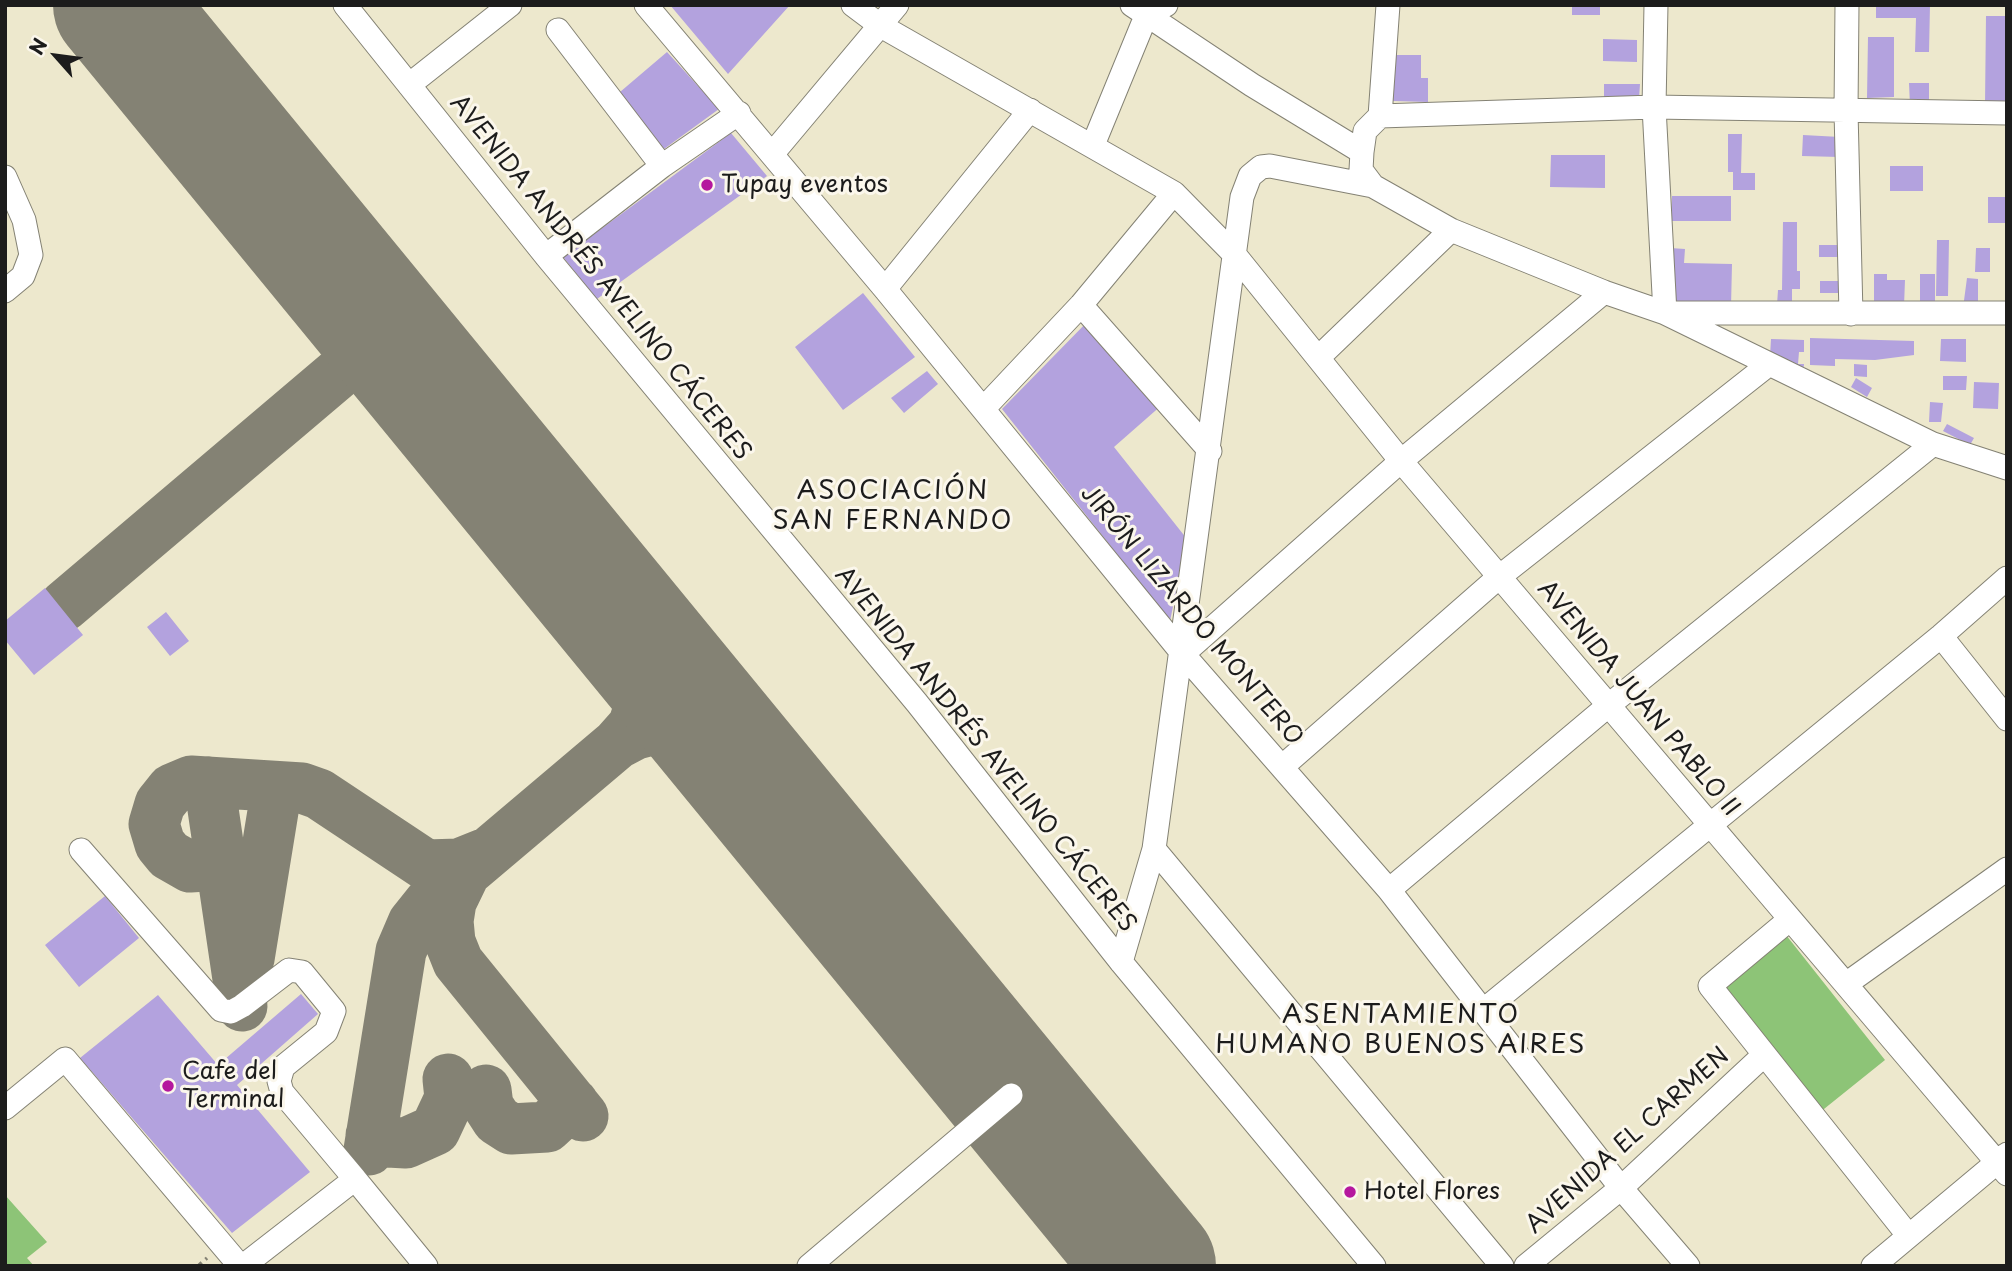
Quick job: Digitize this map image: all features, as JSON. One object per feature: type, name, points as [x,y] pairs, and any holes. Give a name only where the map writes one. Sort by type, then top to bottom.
[{"type":"street","name":"AVENIDA ANDRÉS AVELINO CÁCERES","points":[[345,5],[546,256],[917,703],[1121,962],[1374,1266]]},
{"type":"street","points":[[409,85],[510,5]]},
{"type":"street","name":"JIRÓN LIZARDO MONTERO","points":[[646,5],[773,153],[984,408],[1182,654],[1283,766],[1389,891],[1621,1188],[1688,1266]]},
{"type":"street","name":"AVENIDA JUAN PABLO II","points":[[853,5],[881,26],[1174,193],[1235,254],[1320,356],[1401,461],[1789,920],[2004,1163]]},
{"type":"street","points":[[773,153],[897,5]]},
{"type":"street","points":[[1373,186],[1361,170],[1362,152],[1366,131],[1380,116],[1388,5]]},
{"type":"street","points":[[1656,5],[1654,107],[1665,313]]},
{"type":"street","points":[[1847,5],[1846,111],[1851,314]]},
{"type":"street","points":[[1093,145],[1148,9],[1362,152]]},
{"type":"street","points":[[558,30],[662,166]]},
{"type":"street","points":[[1380,116],[1654,107],[2007,113]]},
{"type":"street","points":[[885,289],[1030,110]]},
{"type":"street","points":[[546,256],[662,166],[739,113]]},
{"type":"street","points":[[1121,962],[1154,849],[1210,451],[1242,197],[1250,176],[1261,167],[1292,169],[1373,186],[1451,230],[1604,292],[1665,313],[1933,444],[2007,468]]},
{"type":"street","points":[[5,177],[24,220],[31,255],[23,276],[5,291]]},
{"type":"street","points":[[984,408],[1081,305],[1174,193]]},
{"type":"street","points":[[1320,356],[1451,230]]},
{"type":"street","points":[[1182,654],[1401,461],[1604,292]]},
{"type":"street","points":[[1081,305],[1210,451]]},
{"type":"street","points":[[1665,313],[2007,313]]},
{"type":"street","points":[[1283,766],[1499,577],[1768,365]]},
{"type":"street","points":[[1389,891],[1609,705],[1933,444]]},
{"type":"street","points":[[1484,1010],[1709,823],[1941,636],[2007,578]]},
{"type":"street","points":[[1941,636],[2007,719]]},
{"type":"street","points":[[1154,849],[1502,1266]]},
{"type":"street","points":[[81,850],[221,1010],[231,1012],[242,1006],[289,970],[302,972],[334,1011],[333,1020],[326,1031],[283,1067],[279,1081],[282,1092],[426,1266]]},
{"type":"street","points":[[1846,984],[2007,869]]},
{"type":"street","points":[[1789,920],[1710,986],[1908,1235]]},
{"type":"street","name":"AVENIDA EL CARMEN","points":[[1526,1266],[1621,1188],[1764,1055]]},
{"type":"street","points":[[5,1108],[65,1059],[242,1266],[355,1179]]},
{"type":"street","points":[[809,1266],[1011,1095]]},
{"type":"street","points":[[1873,1266],[1908,1235],[2004,1163]]},
{"type":"green space","points":[[1786,935],[1885,1060],[1819,1113],[1720,988]]},
{"type":"green space","points":[[5,1195],[47,1242],[27,1258],[34,1266],[5,1266]]},
{"type":"building","points":[[670,5],[790,5],[728,74]]},
{"type":"building","points":[[1572,5],[1600,5],[1600,15],[1572,15]]},
{"type":"building","points":[[1876,5],[1930,5],[1929,52],[1915,52],[1916,18],[1876,18]]},
{"type":"building","points":[[1986,16],[2007,16],[2007,104],[1985,104]]},
{"type":"building","points":[[1868,37],[1894,37],[1894,97],[1867,98]]},
{"type":"building","points":[[1603,39],[1637,40],[1637,62],[1603,61]]},
{"type":"building","points":[[667,52],[719,109],[664,149],[620,92]]},
{"type":"building","points":[[1393,55],[1421,55],[1421,78],[1428,78],[1428,102],[1393,101]]},
{"type":"building","points":[[1909,83],[1929,83],[1929,105],[1910,106]]},
{"type":"building","points":[[1604,84],[1640,84],[1639,99],[1604,99]]},
{"type":"building","points":[[731,133],[767,176],[597,299],[563,257]]},
{"type":"building","points":[[1728,134],[1742,134],[1741,173],[1755,173],[1755,190],[1733,190],[1733,172],[1728,172]]},
{"type":"building","points":[[1803,135],[1840,137],[1839,157],[1802,156]]},
{"type":"building","points":[[1551,155],[1605,155],[1605,188],[1550,187]]},
{"type":"building","points":[[1890,166],[1923,166],[1923,191],[1890,191]]},
{"type":"building","points":[[1672,196],[1731,196],[1731,221],[1671,221]]},
{"type":"building","points":[[1988,197],[2007,197],[2007,223],[1988,223]]},
{"type":"building","points":[[1783,222],[1797,222],[1797,271],[1800,271],[1800,289],[1792,289],[1792,305],[1777,305],[1778,290],[1782,290]]},
{"type":"building","points":[[1937,240],[1949,240],[1948,296],[1936,296]]},
{"type":"building","points":[[1819,245],[1841,245],[1841,257],[1819,257]]},
{"type":"building","points":[[1670,248],[1685,249],[1684,263],[1732,264],[1731,307],[1670,306]]},
{"type":"building","points":[[1976,248],[1990,248],[1990,272],[1975,272]]},
{"type":"building","points":[[1874,274],[1887,274],[1887,280],[1905,280],[1904,306],[1874,306]]},
{"type":"building","points":[[1920,274],[1935,274],[1935,307],[1920,307]]},
{"type":"building","points":[[1967,278],[1978,279],[1978,308],[1963,308]]},
{"type":"building","points":[[1820,281],[1842,281],[1842,293],[1820,293]]},
{"type":"building","points":[[863,293],[915,357],[843,410],[795,347]]},
{"type":"building","points":[[1090,319],[1163,404],[1114,447],[1187,539],[1170,621],[1002,409]]},
{"type":"building","points":[[1810,338],[1914,341],[1914,355],[1875,360],[1835,359],[1835,366],[1810,365]]},
{"type":"building","points":[[1771,339],[1804,340],[1804,352],[1799,352],[1798,364],[1804,364],[1803,372],[1770,356]]},
{"type":"building","points":[[1941,339],[1966,339],[1966,362],[1940,361]]},
{"type":"building","points":[[1854,364],[1867,365],[1867,377],[1854,376]]},
{"type":"building","points":[[927,371],[938,384],[904,413],[891,398]]},
{"type":"building","points":[[1943,376],[1967,376],[1966,390],[1943,390]]},
{"type":"building","points":[[1856,378],[1872,388],[1867,397],[1851,387]]},
{"type":"building","points":[[1974,382],[1999,383],[1998,409],[1973,408]]},
{"type":"building","points":[[1930,402],[1943,403],[1941,422],[1929,422]]},
{"type":"building","points":[[1947,424],[1974,438],[1970,445],[1943,431]]},
{"type":"building","points":[[45,588],[83,635],[34,675],[5,640],[5,621]]},
{"type":"building","points":[[166,612],[189,641],[170,656],[147,627]]},
{"type":"building","points":[[105,896],[139,938],[79,987],[45,945]]},
{"type":"building","points":[[301,994],[318,1014],[237,1085],[310,1172],[232,1233],[80,1058],[158,995],[218,1065]]},
{"type":"taxiway","points":[[64,606],[386,333]]},
{"type":"taxiway","points":[[617,744],[633,726],[644,694],[643,674],[631,631]]},
{"type":"taxiway","points":[[369,1150],[401,951],[413,923],[429,903],[617,744],[636,734],[655,729],[680,730],[704,736],[728,749]]},
{"type":"taxiway","points":[[221,865],[190,867],[169,855],[160,844],[154,824],[160,804],[172,789],[191,781],[302,788],[319,794],[426,865],[459,864],[484,854]]},
{"type":"taxiway","points":[[209,782],[242,1006]]},
{"type":"taxiway","points":[[249,959],[277,787]]},
{"type":"taxiway","points":[[466,871],[451,902],[448,921],[450,942],[458,962],[583,1116]]},
{"type":"taxiway","points":[[371,1135],[388,1142],[406,1143],[435,1130],[450,1098],[448,1079]]},
{"type":"taxiway","points":[[486,1090],[488,1106],[497,1120],[511,1129],[547,1127],[573,1103]]},
{"type":"runway","points":[[117,5],[1152,1266]]},
{"type":"place","name":"Tupay eventos","points":[[707,185]]},
{"type":"place","name":"Cafe del Terminal","points":[[168,1086]]},
{"type":"place","name":"Hotel Flores","points":[[1350,1192]]},
{"type":"district","name":"ASOCIACIÓN SAN FERNANDO","points":[[893,507]]},
{"type":"district","name":"ASENTAMIENTO HUMANO BUENOS AIRES","points":[[1401,1031]]}]
